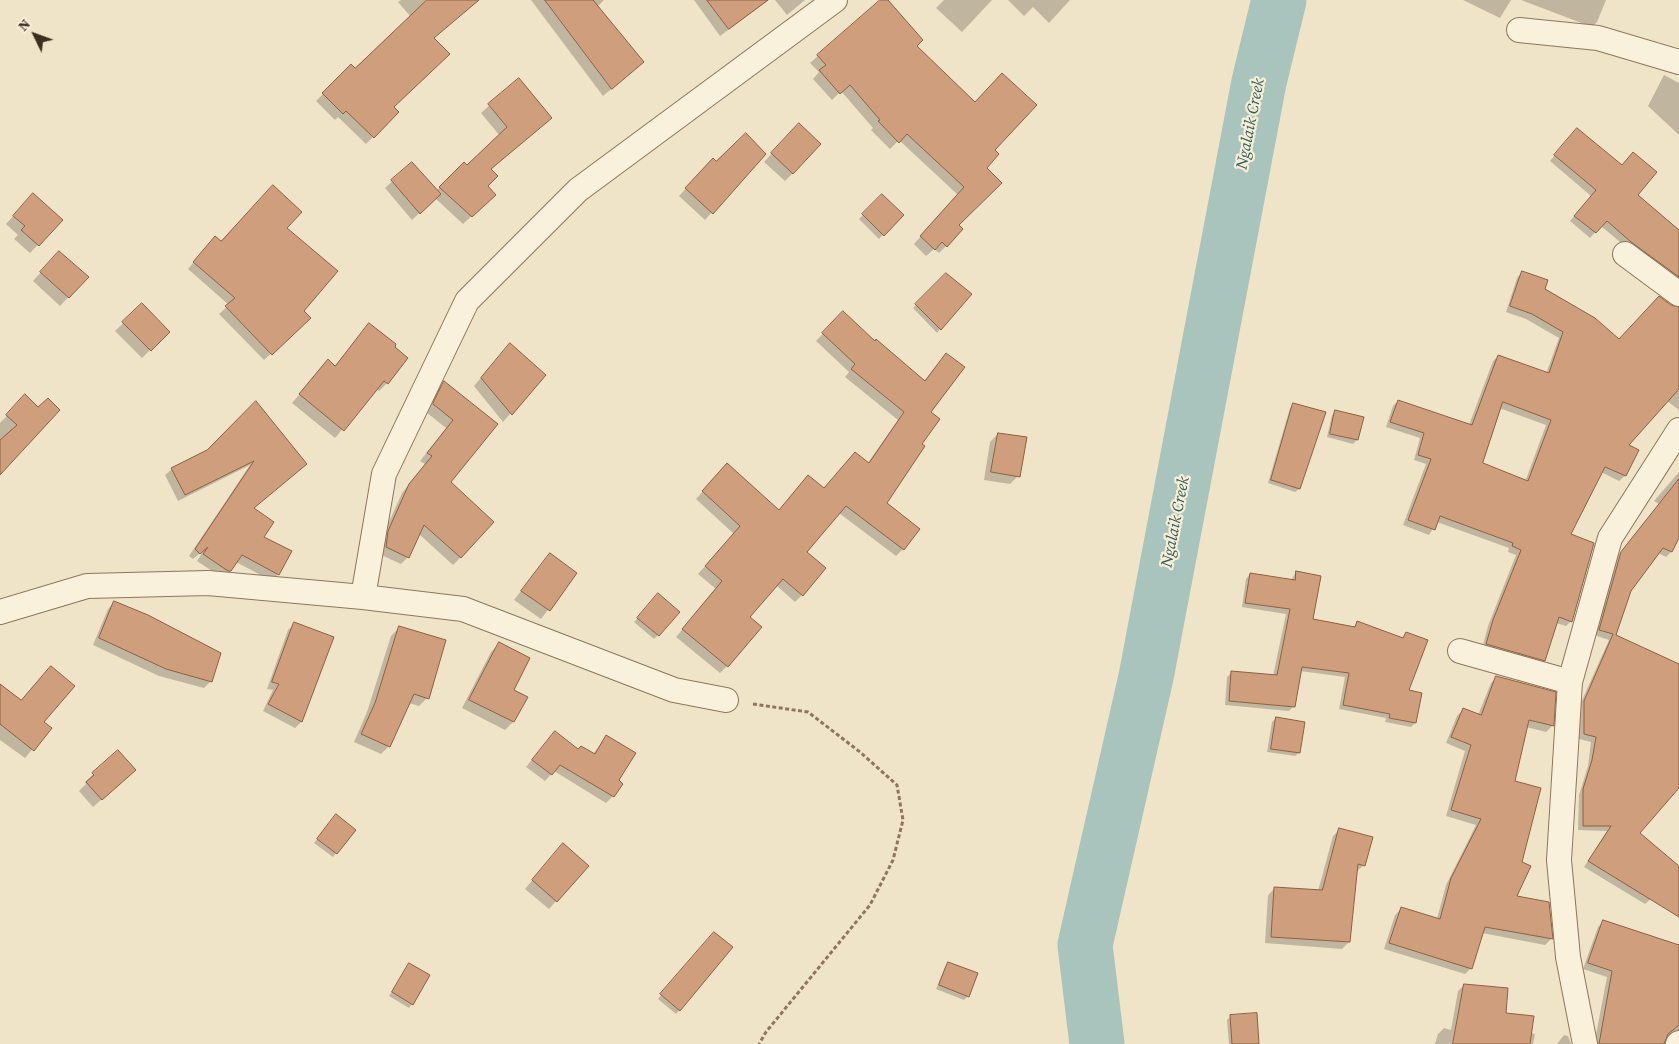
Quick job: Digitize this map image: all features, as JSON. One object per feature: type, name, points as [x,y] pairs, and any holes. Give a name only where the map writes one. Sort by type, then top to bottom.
[{"type":"street","points":[[363,597],[384,474],[467,301],[578,190],[835,0]]},
{"type":"street","points":[[1519,30],[1598,38],[1679,62]]},
{"type":"street","points":[[1626,254],[1679,294]]},
{"type":"street","points":[[1585,1044],[1568,957],[1560,860],[1570,682],[1610,538],[1679,430]]},
{"type":"street","points":[[0,612],[87,586],[208,583],[363,597],[463,609],[674,690],[726,700]]},
{"type":"street","points":[[1460,651],[1570,682]]},
{"type":"path","points":[[726,700],[808,712],[860,752],[897,786],[903,820],[893,860],[870,905],[766,1032],[759,1044]]},
{"type":"building","points":[[427,0],[479,0],[434,38],[450,54],[394,107],[399,112],[374,138],[346,111],[343,114],[322,93],[351,64],[355,68]]},
{"type":"building","points":[[545,0],[593,0],[644,62],[612,89]]},
{"type":"building","points":[[707,0],[768,0],[729,29]]},
{"type":"building","points":[[880,0],[888,0],[923,40],[917,46],[975,102],[1002,73],[1037,105],[995,150],[999,154],[987,168],[1002,183],[959,225],[963,229],[947,247],[942,242],[935,250],[920,236],[964,187],[907,134],[899,143],[878,121],[880,120],[850,85],[840,94],[819,70],[826,65],[817,55]]},
{"type":"building","points":[[519,78],[552,118],[491,169],[498,176],[488,186],[496,195],[472,217],[439,187],[464,162],[467,165],[507,127],[488,104]]},
{"type":"building","points":[[799,123],[821,144],[793,174],[771,153]]},
{"type":"building","points":[[1577,128],[1622,165],[1633,152],[1657,172],[1638,195],[1679,230],[1679,277],[1631,242],[1607,221],[1596,233],[1574,216],[1596,190],[1554,155]]},
{"type":"building","points":[[746,133],[766,154],[713,214],[685,188],[713,158],[716,161]]},
{"type":"building","points":[[412,162],[441,194],[420,214],[391,180]]},
{"type":"building","points":[[273,185],[302,212],[287,228],[338,271],[304,311],[311,318],[272,355],[225,306],[235,298],[193,262],[215,236],[221,241]]},
{"type":"building","points":[[33,193],[63,220],[39,246],[21,230],[25,226],[13,216]]},
{"type":"building","points":[[882,194],[904,215],[884,236],[862,214]]},
{"type":"building","points":[[59,251],[89,277],[69,298],[40,272]]},
{"type":"building","points":[[1522,271],[1548,280],[1545,289],[1595,318],[1619,339],[1659,296],[1671,305],[1679,307],[1679,389],[1629,445],[1639,450],[1626,476],[1605,467],[1571,534],[1594,543],[1572,622],[1559,617],[1545,661],[1486,644],[1493,620],[1521,550],[1512,546],[1513,543],[1440,516],[1435,530],[1408,520],[1431,459],[1418,455],[1424,433],[1390,422],[1398,400],[1472,425],[1498,355],[1549,373],[1563,332],[1532,314],[1510,306]],"holes":[[[1503,402],[1551,420],[1528,481],[1483,463]]]},
{"type":"building","points":[[946,273],[972,294],[941,330],[915,304]]},
{"type":"building","points":[[142,303],[170,332],[151,351],[122,322]]},
{"type":"building","points":[[843,311],[875,341],[876,339],[925,381],[946,353],[965,367],[931,412],[940,419],[922,444],[925,446],[887,503],[920,529],[904,550],[846,506],[807,552],[826,568],[803,596],[783,579],[750,617],[762,627],[728,667],[682,629],[722,581],[705,566],[740,526],[702,491],[727,463],[779,510],[808,475],[824,488],[855,452],[869,463],[904,412],[851,369],[855,364],[822,333]]},
{"type":"building","points":[[369,323],[396,344],[395,347],[408,358],[388,384],[384,381],[344,431],[299,394],[328,359],[335,366]]},
{"type":"building","points":[[510,343],[546,375],[512,415],[481,378]]},
{"type":"building","points":[[444,381],[498,424],[451,482],[494,522],[461,558],[424,525],[409,558],[386,547],[388,531],[409,484],[432,456],[427,453],[453,420],[433,404]]},
{"type":"building","points":[[25,394],[38,407],[48,398],[60,410],[0,475],[0,440],[17,425],[6,415]]},
{"type":"building","points":[[256,401],[307,464],[254,508],[274,522],[264,537],[292,551],[279,575],[242,555],[231,571],[228,571],[203,554],[208,547],[200,554],[195,549],[254,461],[185,495],[171,468],[207,450]]},
{"type":"building","points":[[1293,403],[1326,412],[1300,489],[1271,480]]},
{"type":"building","points":[[1335,410],[1364,417],[1358,440],[1330,434]]},
{"type":"building","points":[[998,433],[1027,437],[1020,477],[991,472]]},
{"type":"building","points":[[1679,479],[1679,538],[1672,552],[1663,548],[1631,591],[1616,635],[1679,664],[1679,788],[1640,833],[1679,866],[1679,917],[1588,861],[1611,826],[1583,826],[1583,789],[1592,760],[1596,737],[1584,734],[1584,701],[1613,634],[1599,630],[1621,552]]},
{"type":"building","points":[[550,553],[577,573],[550,611],[521,591]]},
{"type":"building","points":[[1296,571],[1321,576],[1313,619],[1355,627],[1357,621],[1403,638],[1406,632],[1428,640],[1409,690],[1422,693],[1416,723],[1389,718],[1390,714],[1343,705],[1349,673],[1302,667],[1295,707],[1229,701],[1231,671],[1277,675],[1290,609],[1245,603],[1250,573],[1295,580]]},
{"type":"building","points":[[658,593],[680,612],[659,636],[637,618]]},
{"type":"building","points":[[114,601],[148,615],[221,653],[212,682],[166,669],[99,638]]},
{"type":"building","points":[[294,622],[334,637],[302,722],[268,704],[279,684],[272,682]]},
{"type":"building","points":[[399,626],[446,640],[429,699],[414,694],[390,747],[361,734],[375,703]]},
{"type":"building","points":[[499,642],[530,658],[514,690],[528,697],[514,722],[469,700]]},
{"type":"building","points":[[51,666],[75,686],[44,722],[52,728],[34,751],[0,724],[0,684],[21,700]]},
{"type":"building","points":[[1496,676],[1556,692],[1554,726],[1529,720],[1515,781],[1541,788],[1522,862],[1531,866],[1517,896],[1549,902],[1553,939],[1485,927],[1472,969],[1389,943],[1401,907],[1440,919],[1451,878],[1481,819],[1451,810],[1471,745],[1451,737],[1463,708],[1481,715]]},
{"type":"building","points":[[1276,717],[1305,722],[1300,753],[1271,749]]},
{"type":"building","points":[[555,731],[578,749],[581,746],[595,754],[606,735],[636,753],[619,780],[623,784],[614,797],[560,765],[552,775],[532,760]]},
{"type":"building","points":[[118,750],[136,770],[102,800],[86,782],[94,775],[92,773]]},
{"type":"building","points":[[336,814],[356,830],[337,854],[317,839]]},
{"type":"building","points":[[1339,828],[1373,837],[1365,866],[1358,864],[1350,942],[1271,937],[1274,887],[1322,890]]},
{"type":"building","points":[[563,843],[589,866],[557,902],[532,880]]},
{"type":"building","points":[[1603,920],[1679,945],[1679,1025],[1668,1034],[1664,1044],[1599,1044],[1612,971],[1588,963]]},
{"type":"building","points":[[714,932],[733,947],[680,1011],[660,994]]},
{"type":"building","points":[[948,962],[978,973],[969,997],[939,985]]},
{"type":"building","points":[[409,963],[430,975],[413,1005],[392,992]]},
{"type":"building","points":[[1464,984],[1508,988],[1506,1013],[1534,1016],[1530,1044],[1453,1044]]},
{"type":"building","points":[[1257,1013],[1259,1044],[1232,1044],[1230,1015]]},
{"type":"waterway","name":"Ngalaik Creek","points":[[1097,1044],[1085,945],[1146,677],[1259,82],[1279,0]]}]
